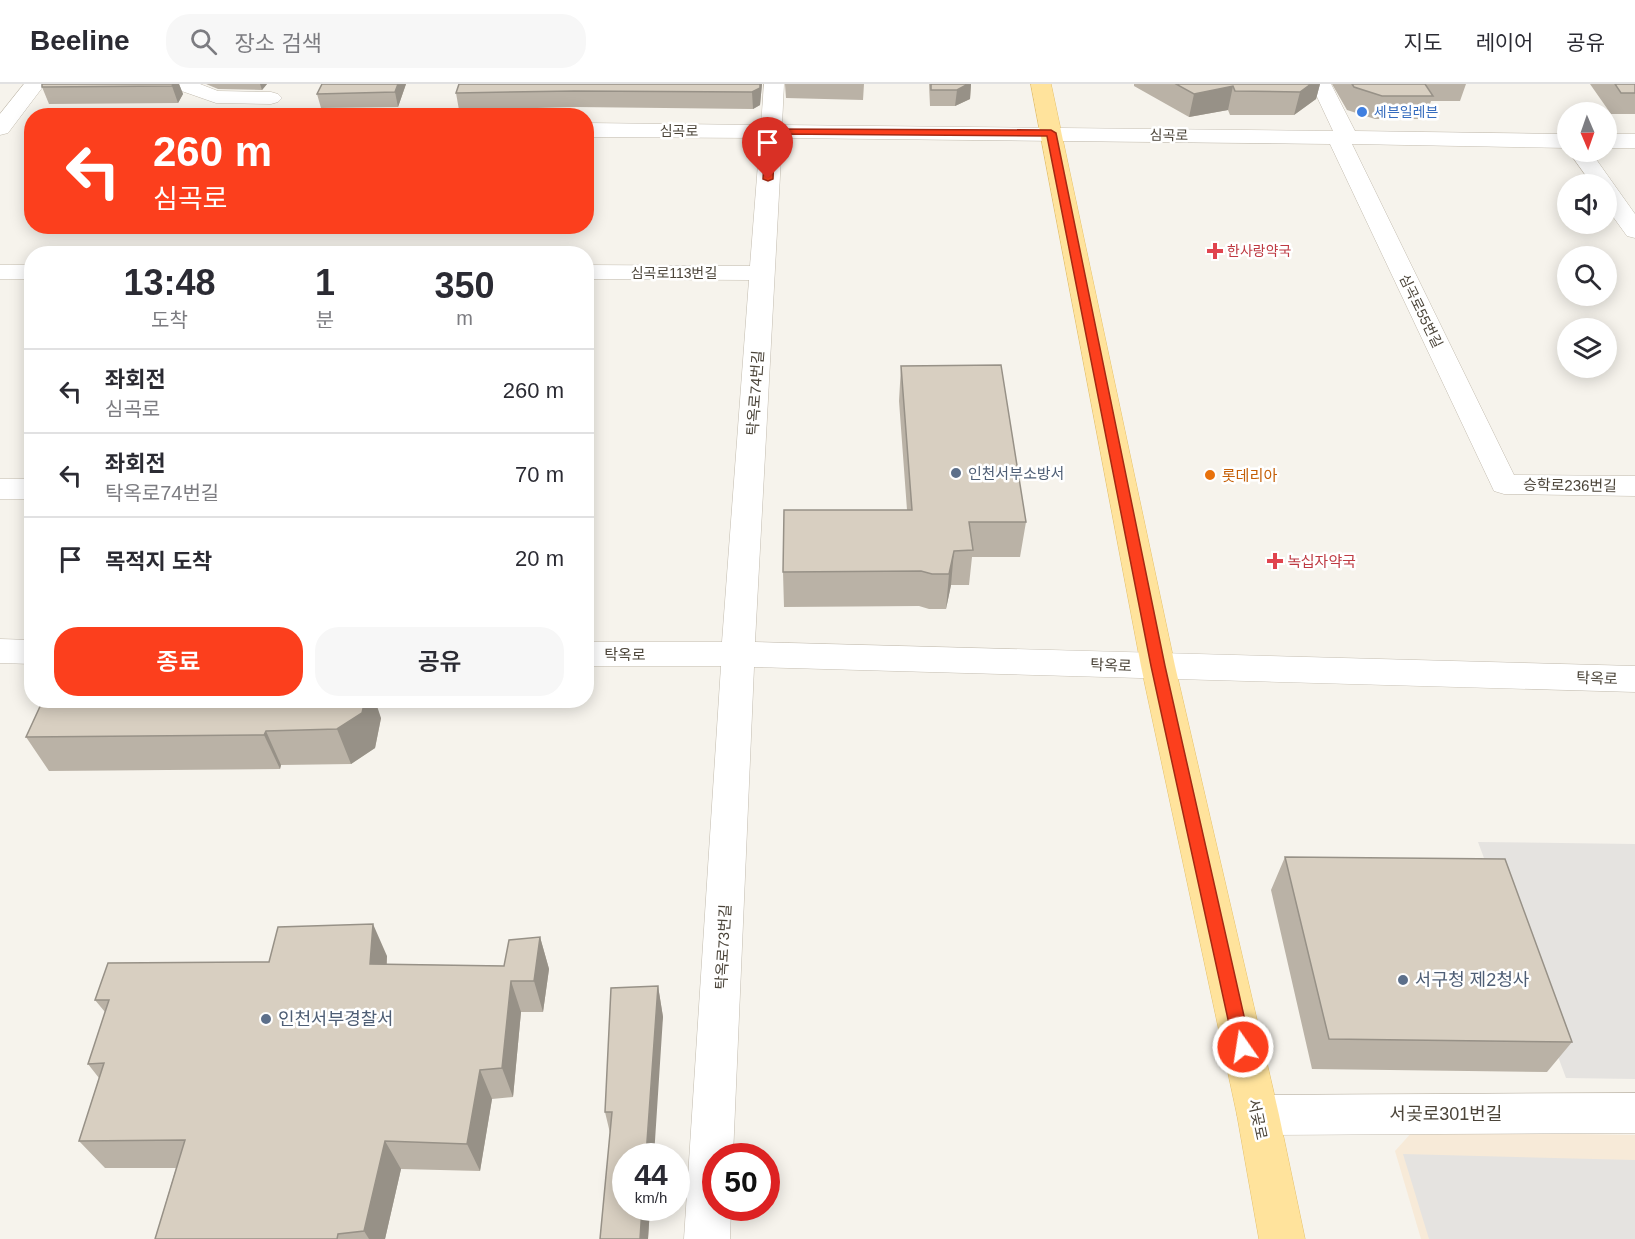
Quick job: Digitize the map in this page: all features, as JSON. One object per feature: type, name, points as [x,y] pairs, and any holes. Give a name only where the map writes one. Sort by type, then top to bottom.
[{"type":"main road","name":"서곶로","points":[[1041,84],[1158,666],[1258,1115],[1282,1239]]},
{"type":"street","points":[[0,127],[35,84]]},
{"type":"street","points":[[180,84],[216,97],[276,91],[292,99],[288,108]]},
{"type":"street","points":[[771,132],[774,84]]},
{"type":"street","name":"심곡로55번길","points":[[1321,84],[1343,137],[1504,484]]},
{"type":"street","points":[[0,127],[24,127]]},
{"type":"street","name":"심곡로","points":[[594,130],[1051,133],[1557,141]]},
{"type":"street","name":"탁옥로74번길","points":[[738,654],[771,132]]},
{"type":"street","points":[[1617,141],[1635,141]]},
{"type":"street","points":[[1617,206],[1635,231]]},
{"type":"street","points":[[0,272],[24,272]]},
{"type":"street","name":"심곡로113번길","points":[[594,273],[762,273]]},
{"type":"street","name":"승학로236번길","points":[[1504,484],[1635,486]]},
{"type":"street","points":[[0,489],[24,489]]},
{"type":"street","name":"탁옥로","points":[[594,654],[738,654],[1635,680]]},
{"type":"street","name":"탁옥로73번길","points":[[707,1239],[738,654]]},
{"type":"street","name":"서곶로301번길","points":[[1258,1115],[1635,1113]]},
{"type":"shaded area","points":[[1478,842],[1635,844],[1635,1079],[1566,1078]]},
{"type":"shaded area","points":[[1413,1131],[1635,1135],[1635,1239],[1421,1239],[1395,1151]]},
{"type":"shaded area","points":[[1403,1154],[1635,1160],[1635,1239],[1429,1239]]},
{"type":"building","points":[[42,84],[173,84],[172,86],[42,87]]},
{"type":"building","points":[[322,84],[398,84],[395,92],[317,94]]},
{"type":"building","points":[[459,84],[760,84],[760,88],[752,92],[456,93]]},
{"type":"building","points":[[931,84],[968,84],[957,90],[931,90]]},
{"type":"building","points":[[1176,84],[1311,84],[1300,92],[1235,91],[1233,86],[1194,94]]},
{"type":"building","points":[[1352,84],[1425,84],[1433,96],[1382,96],[1354,87]]},
{"type":"building","points":[[1615,84],[1635,84],[1635,93],[1621,93]]},
{"type":"building","name":"인천서부소방서","points":[[1001,365],[1026,522],[969,522],[973,550],[954,551],[949,574],[932,574],[921,571],[783,572],[784,510],[912,510],[901,366]]},
{"type":"building","points":[[39,708],[363,708],[362,713],[337,729],[266,731],[264,735],[26,737]]},
{"type":"building","name":"서구청 제2청사","points":[[1285,857],[1505,859],[1572,1042],[1329,1039]]},
{"type":"building","points":[[373,924],[370,964],[504,966],[509,940],[540,937],[534,981],[511,981],[502,1068],[480,1070],[467,1144],[385,1141],[364,1231],[338,1234],[337,1239],[155,1239],[185,1140],[79,1141],[104,1063],[88,1064],[109,1000],[95,1000],[108,963],[269,962],[278,927]]},
{"type":"building","points":[[658,986],[647,1143],[612,1143],[612,1221],[641,1221],[640,1239],[600,1239],[612,1112],[605,1112],[611,988]]},
{"type":"place","name":"세븐일레븐","points":[[1362,112]]},
{"type":"place","name":"한사랑약국","points":[[1215,251]]},
{"type":"place","name":"인천서부소방서","points":[[956,473]]},
{"type":"place","name":"롯데리아","points":[[1210,475]]},
{"type":"place","name":"녹십자약국","points":[[1275,561]]},
{"type":"place","name":"서구청 제2청사","points":[[1403,980]]},
{"type":"place","name":"인천서부경찰서","points":[[266,1019]]},
{"type":"route","points":[[768,179],[771,132],[1051,133],[1158,666],[1243,1047]]}]
